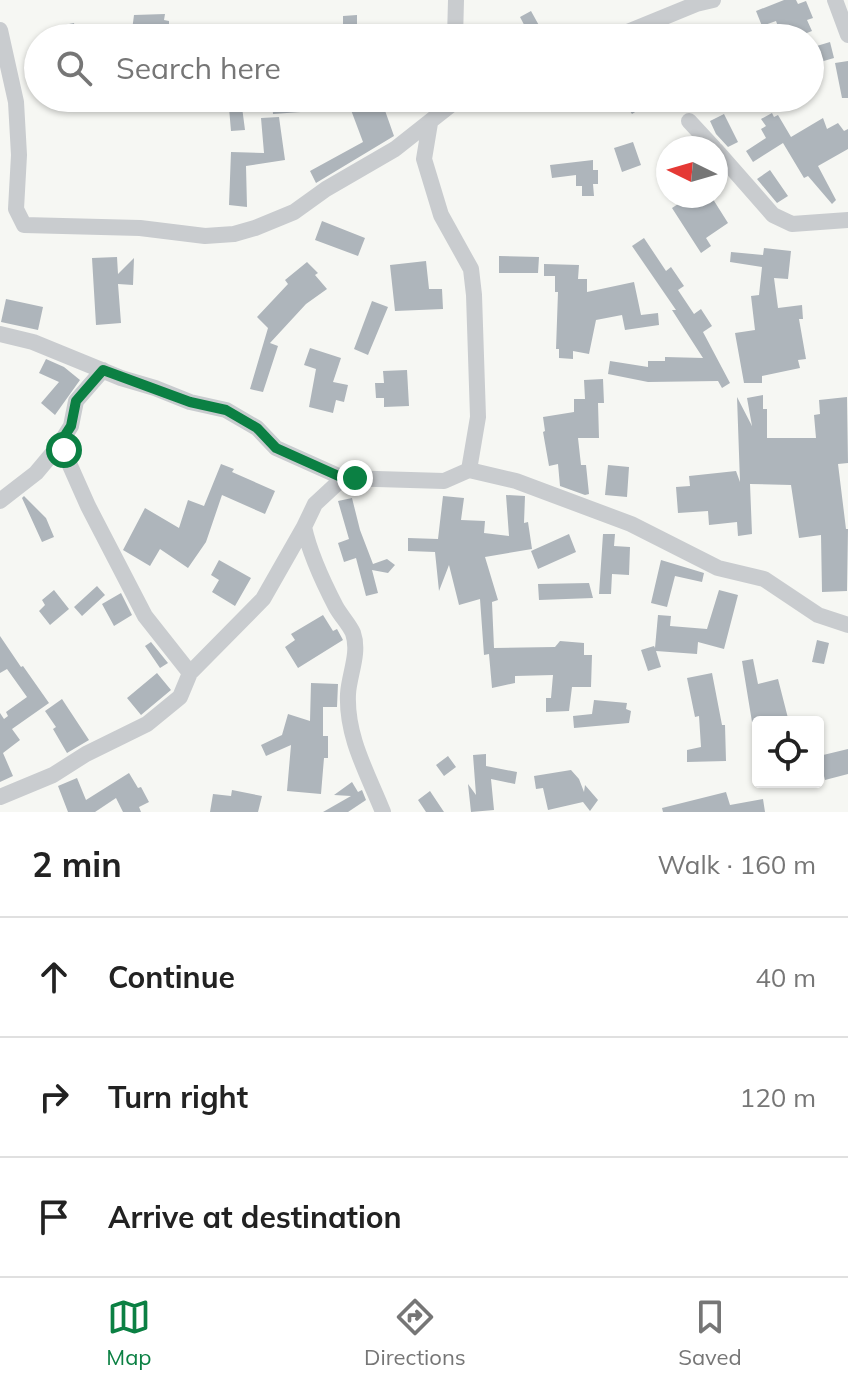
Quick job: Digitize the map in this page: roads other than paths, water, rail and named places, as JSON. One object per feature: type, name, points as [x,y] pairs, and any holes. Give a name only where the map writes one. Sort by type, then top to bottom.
[{"type":"street","points":[[455,24],[456,0]]},
{"type":"street","points":[[647,24],[713,0]]},
{"type":"street","points":[[835,0],[848,35]]},
{"type":"street","points":[[0,30],[16,102],[19,155],[16,209],[24,225],[140,228],[205,236],[234,234],[272,223],[294,212],[326,189],[395,149],[443,112]]},
{"type":"street","points":[[689,121],[703,136]]},
{"type":"street","points":[[430,123],[424,159],[441,215],[471,269],[474,295],[478,417],[469,470]]},
{"type":"street","points":[[728,164],[773,215],[792,224],[848,220]]},
{"type":"street","points":[[0,334],[33,342],[190,402],[226,410],[257,428],[276,448],[343,478],[444,481],[469,470],[516,481],[631,524],[718,568],[764,579],[818,615],[848,625]]},
{"type":"street","points":[[0,501],[36,473],[60,443],[71,426],[76,401],[103,370]]},
{"type":"street","points":[[60,443],[145,616],[190,673]]},
{"type":"street","points":[[2,800],[147,724],[180,697],[190,673],[263,599],[309,515],[324,493],[343,478]]},
{"type":"street","points":[[304,527],[326,586],[353,634],[353,668],[348,695],[351,715],[359,760],[383,812]]}]
